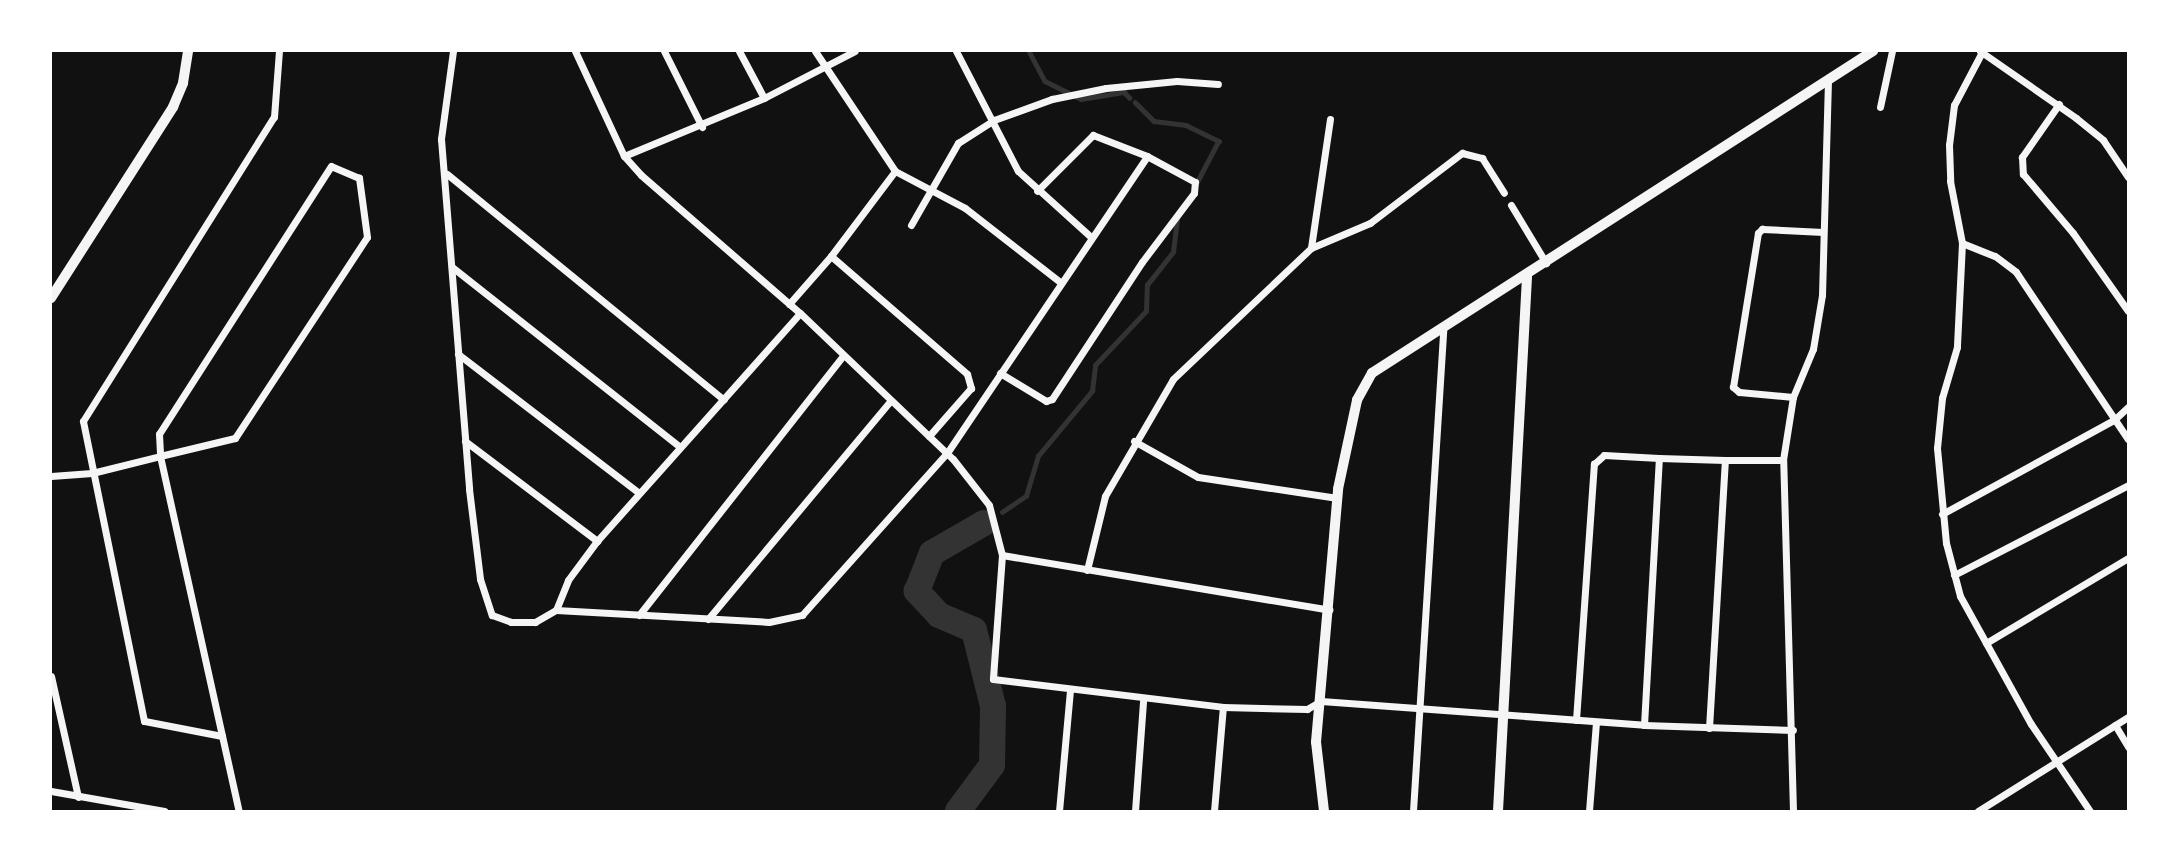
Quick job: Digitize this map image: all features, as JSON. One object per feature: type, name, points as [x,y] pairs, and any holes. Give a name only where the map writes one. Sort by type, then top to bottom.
[{"type":"street","points":[[51,298],[173,107],[188,51]]},
{"type":"street","points":[[222,736],[144,722],[83,421],[274,117],[279,51]]},
{"type":"street","points":[[453,51],[442,126],[465,441],[480,579],[492,615],[511,622],[535,622],[556,610],[769,622],[802,615],[947,453],[1090,236],[1147,156]]},
{"type":"street","points":[[575,51],[624,156],[800,313],[947,453],[989,505],[1002,555],[993,679],[1143,701],[1223,707],[1307,709],[1321,701],[1644,725],[1793,730]]},
{"type":"street","points":[[664,51],[702,127]]},
{"type":"street","points":[[739,51],[764,98]]},
{"type":"street","points":[[816,51],[895,171],[983,220],[1060,282]]},
{"type":"street","points":[[624,156],[702,127],[855,51]]},
{"type":"street","points":[[956,51],[1018,171],[1037,191],[1090,236]]},
{"type":"street","points":[[1324,811],[1316,742],[1337,498],[1357,400],[1372,373],[1527,277],[1734,137],[1873,51]]},
{"type":"street","points":[[1880,107],[1892,51]]},
{"type":"street","points":[[2090,811],[1986,643],[1954,575],[1942,514],[1937,448],[1942,398],[1957,347],[1962,243],[1950,181],[1949,145],[1954,105],[1981,51],[2059,104],[2103,140],[2128,177]]},
{"type":"street","points":[[1793,811],[1793,730],[1783,460],[1793,397],[1813,349],[1822,295],[1828,80]]},
{"type":"street","points":[[911,225],[958,144],[994,120],[1052,99],[1106,88],[1177,81],[1219,84]]},
{"type":"street","points":[[2059,104],[2022,157],[2023,174],[2073,233],[2128,310]]},
{"type":"street","points":[[1311,248],[1330,119]]},
{"type":"street","points":[[1000,373],[1046,401],[1052,399],[1142,262],[1194,193],[1194,179],[1147,156],[1093,135],[1037,191]]},
{"type":"street","points":[[1087,570],[1105,496],[1134,441],[1173,379],[1311,248],[1370,223],[1462,153],[1482,158],[1504,193]]},
{"type":"street","points":[[51,476],[92,473],[160,456],[235,438],[367,237],[359,178],[331,166],[159,434],[160,456],[239,811]]},
{"type":"street","points":[[789,304],[831,256],[895,171]]},
{"type":"street","points":[[447,174],[724,400]]},
{"type":"street","points":[[1511,205],[1547,263]]},
{"type":"street","points":[[1793,397],[1739,392],[1733,387],[1758,233],[1762,229],[1823,232]]},
{"type":"street","points":[[1962,243],[1995,256],[2016,272],[2128,439]]},
{"type":"street","points":[[831,256],[972,381],[971,388],[929,436]]},
{"type":"street","points":[[452,267],[679,446]]},
{"type":"street","points":[[1498,811],[1527,277]]},
{"type":"street","points":[[556,610],[568,580],[597,541],[800,313]]},
{"type":"street","points":[[1413,811],[1443,329]]},
{"type":"street","points":[[458,354],[638,492]]},
{"type":"street","points":[[639,615],[843,356]]},
{"type":"street","points":[[708,619],[890,401]]},
{"type":"street","points":[[1942,514],[2114,420],[2128,407]]},
{"type":"street","points":[[465,441],[597,541]]},
{"type":"street","points":[[1134,441],[1198,477],[1337,498]]},
{"type":"street","points":[[1576,720],[1594,464],[1604,455],[1783,460]]},
{"type":"street","points":[[1644,725],[1659,458]]},
{"type":"street","points":[[1709,728],[1725,460]]},
{"type":"street","points":[[1954,575],[2128,485]]},
{"type":"street","points":[[1002,555],[1329,610]]},
{"type":"street","points":[[1986,643],[2128,558]]},
{"type":"street","points":[[51,676],[78,797]]},
{"type":"street","points":[[1059,811],[1070,690]]},
{"type":"street","points":[[1135,811],[1143,701]]},
{"type":"street","points":[[1214,811],[1223,707]]},
{"type":"street","points":[[1978,811],[2128,717]]},
{"type":"street","points":[[1589,811],[1596,722]]},
{"type":"street","points":[[2115,724],[2128,747]]},
{"type":"street","points":[[51,791],[164,811]]},
{"type":"waterway","points":[[1029,51],[1045,81],[1081,99],[1124,92],[1130,98]]},
{"type":"waterway","points":[[1135,102],[1154,121],[1186,125],[1219,141],[1197,183]]},
{"type":"waterway","points":[[1002,512],[1026,496],[1038,456],[1092,391],[1095,365],[1146,311],[1147,285],[1173,252],[1177,218]]},
{"type":"waterway","points":[[958,811],[992,765],[993,706],[974,630],[939,615],[917,591],[932,553],[984,523]]}]
